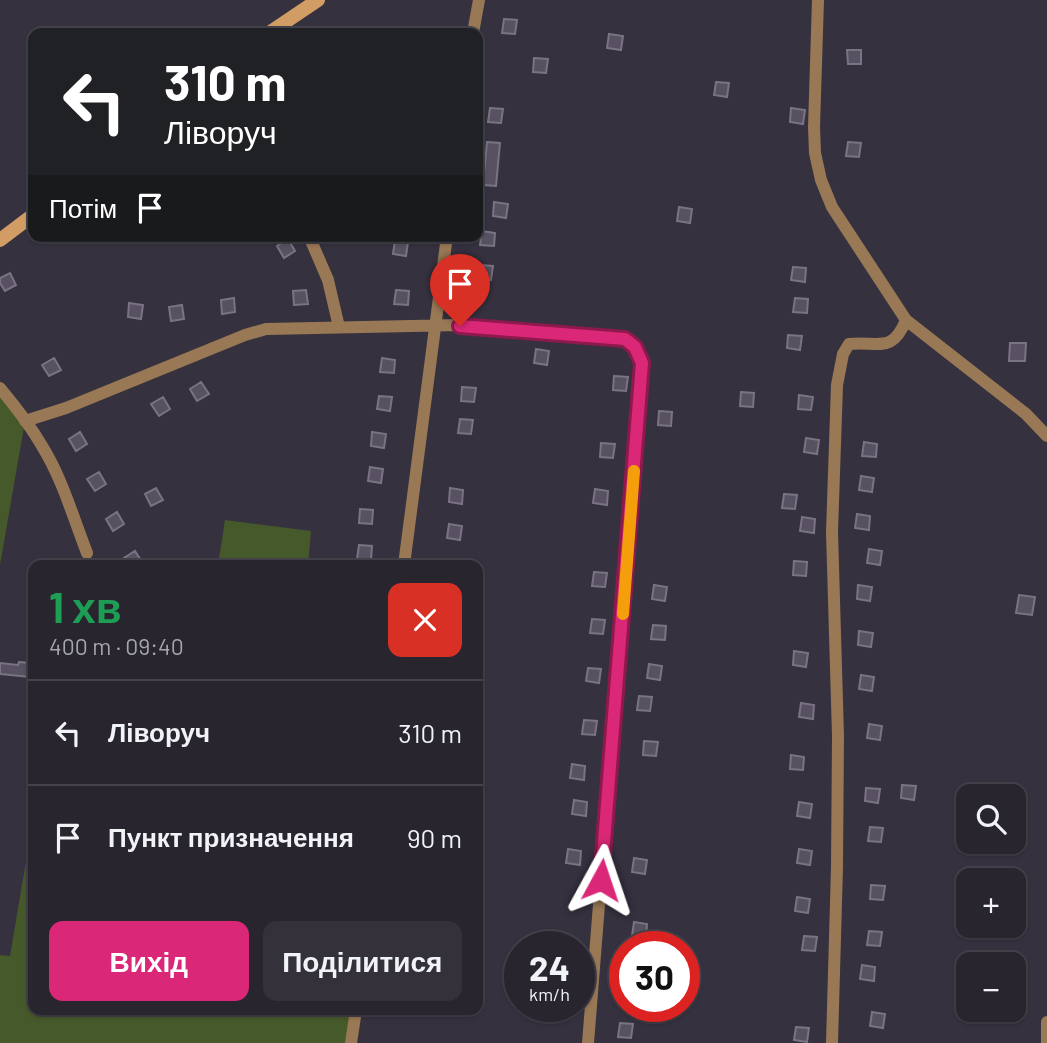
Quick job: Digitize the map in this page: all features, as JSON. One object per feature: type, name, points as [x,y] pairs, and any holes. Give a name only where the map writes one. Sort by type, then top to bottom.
[{"type":"street","points":[[276,28],[318,0]]},
{"type":"street","points":[[474,28],[479,0]]},
{"type":"street","points":[[818,0],[815,153],[821,180],[832,207],[906,320],[1026,414],[1047,436]]},
{"type":"street","points":[[0,240],[28,219]]},
{"type":"street","points":[[312,242],[328,280],[339,327]]},
{"type":"street","points":[[405,560],[446,242]]},
{"type":"street","points":[[832,1043],[838,736],[832,532],[837,385],[843,354],[849,344],[864,342],[885,345],[900,335],[906,320]]},
{"type":"street","points":[[25,421],[66,408],[265,329],[460,326],[625,339],[635,347],[642,363],[588,1043]]},
{"type":"street","points":[[0,388],[43,447],[87,552]]},
{"type":"street","points":[[351,1043],[355,1015]]},
{"type":"street","points":[[1047,1022],[1047,1043]]},
{"type":"green space","points":[[0,388],[25,421],[0,565]]},
{"type":"green space","points":[[225,520],[311,531],[308,560],[219,560]]},
{"type":"green space","points":[[28,850],[28,1015],[355,1015],[351,1043],[0,1043],[0,955],[10,956]]},
{"type":"building","points":[[504,19],[517,20],[515,34],[502,33]]},
{"type":"building","points":[[609,34],[623,36],[621,50],[607,48]]},
{"type":"building","points":[[847,50],[861,50],[861,64],[848,64]]},
{"type":"building","points":[[534,58],[548,59],[546,73],[533,72]]},
{"type":"building","points":[[716,82],[729,83],[727,97],[714,95]]},
{"type":"building","points":[[490,108],[503,109],[501,123],[488,122]]},
{"type":"building","points":[[791,108],[805,110],[803,124],[790,122]]},
{"type":"building","points":[[487,142],[500,143],[496,186],[483,185]]},
{"type":"building","points":[[848,142],[861,143],[859,157],[846,156]]},
{"type":"building","points":[[494,202],[508,204],[506,218],[493,216]]},
{"type":"building","points":[[679,207],[692,209],[690,223],[677,221]]},
{"type":"building","points":[[483,231],[495,233],[494,246],[480,245],[483,242]]},
{"type":"building","points":[[290,242],[295,251],[284,258],[277,246]]},
{"type":"building","points":[[395,242],[408,242],[406,256],[393,254]]},
{"type":"building","points":[[480,265],[493,266],[491,280],[478,279]]},
{"type":"building","points":[[793,267],[806,268],[805,282],[791,280]]},
{"type":"building","points":[[10,273],[16,285],[5,291],[0,278]]},
{"type":"building","points":[[306,290],[308,304],[294,305],[293,291]]},
{"type":"building","points":[[396,290],[409,291],[408,305],[394,304]]},
{"type":"building","points":[[234,298],[235,312],[222,314],[221,300]]},
{"type":"building","points":[[795,298],[808,299],[807,313],[793,312]]},
{"type":"building","points":[[129,303],[143,305],[141,319],[128,317]]},
{"type":"building","points":[[182,305],[184,319],[171,321],[169,307]]},
{"type":"building","points":[[788,335],[802,336],[800,350],[787,348]]},
{"type":"building","points":[[1010,343],[1026,343],[1025,361],[1009,361]]},
{"type":"building","points":[[536,349],[549,351],[547,365],[534,363]]},
{"type":"building","points":[[54,358],[61,370],[49,376],[42,365]]},
{"type":"building","points":[[382,358],[395,360],[394,373],[380,372]]},
{"type":"building","points":[[614,376],[628,377],[626,391],[613,390]]},
{"type":"building","points":[[201,382],[209,394],[197,401],[190,389]]},
{"type":"building","points":[[462,387],[476,388],[474,402],[461,401]]},
{"type":"building","points":[[741,392],[754,393],[753,407],[740,406]]},
{"type":"building","points":[[799,395],[813,397],[811,410],[798,409]]},
{"type":"building","points":[[379,396],[392,397],[390,411],[377,409]]},
{"type":"building","points":[[163,397],[170,409],[159,416],[151,404]]},
{"type":"building","points":[[659,411],[672,412],[671,426],[658,425]]},
{"type":"building","points":[[460,419],[473,420],[471,434],[458,433]]},
{"type":"building","points":[[80,432],[87,444],[76,451],[69,439]]},
{"type":"building","points":[[372,432],[386,434],[384,448],[371,446]]},
{"type":"building","points":[[806,438],[819,440],[817,454],[804,452]]},
{"type":"building","points":[[864,442],[877,444],[876,457],[862,456]]},
{"type":"building","points":[[601,443],[615,444],[613,458],[600,457]]},
{"type":"building","points":[[370,467],[383,469],[381,483],[368,481]]},
{"type":"building","points":[[99,472],[106,484],[95,491],[87,479]]},
{"type":"building","points":[[861,476],[874,478],[872,492],[859,490]]},
{"type":"building","points":[[156,488],[163,500],[151,506],[145,494]]},
{"type":"building","points":[[450,488],[463,490],[462,504],[449,502]]},
{"type":"building","points":[[595,489],[608,491],[607,505],[593,503]]},
{"type":"building","points":[[784,494],[797,495],[795,509],[782,508]]},
{"type":"building","points":[[360,509],[373,510],[372,524],[359,523]]},
{"type":"building","points":[[117,512],[124,524],[113,531],[106,519]]},
{"type":"building","points":[[857,514],[870,516],[869,530],[855,528]]},
{"type":"building","points":[[802,517],[815,519],[814,533],[800,531]]},
{"type":"building","points":[[449,524],[462,526],[460,540],[447,538]]},
{"type":"building","points":[[359,545],[372,546],[371,560],[357,559]]},
{"type":"building","points":[[869,549],[882,551],[880,565],[867,563]]},
{"type":"building","points":[[135,551],[141,560],[125,560],[124,558]]},
{"type":"building","points":[[794,561],[807,562],[806,576],[793,575]]},
{"type":"building","points":[[594,572],[607,573],[605,587],[592,586]]},
{"type":"building","points":[[654,585],[667,587],[665,601],[652,599]]},
{"type":"building","points":[[858,585],[872,587],[870,601],[857,599]]},
{"type":"building","points":[[1019,595],[1035,597],[1032,615],[1016,613]]},
{"type":"building","points":[[592,619],[605,620],[603,634],[590,633]]},
{"type":"building","points":[[653,625],[666,626],[665,640],[651,639]]},
{"type":"building","points":[[859,631],[873,633],[871,647],[858,645]]},
{"type":"building","points":[[794,651],[808,653],[806,667],[793,665]]},
{"type":"building","points":[[19,662],[28,663],[28,677],[0,674],[0,663],[18,665]]},
{"type":"building","points":[[649,664],[662,666],[660,680],[647,678]]},
{"type":"building","points":[[588,668],[601,669],[599,683],[586,681]]},
{"type":"building","points":[[861,675],[874,677],[872,691],[859,689]]},
{"type":"building","points":[[639,696],[652,697],[650,711],[637,710]]},
{"type":"building","points":[[801,703],[814,705],[813,719],[799,717]]},
{"type":"building","points":[[584,720],[597,721],[595,735],[582,734]]},
{"type":"building","points":[[869,724],[882,726],[880,740],[867,738]]},
{"type":"building","points":[[644,741],[658,742],[656,756],[643,755]]},
{"type":"building","points":[[791,755],[804,757],[803,770],[790,769]]},
{"type":"building","points":[[572,764],[585,766],[584,780],[570,778]]},
{"type":"building","points":[[902,785],[916,786],[914,800],[901,798]]},
{"type":"building","points":[[866,788],[880,789],[878,803],[865,801]]},
{"type":"building","points":[[574,800],[587,802],[586,816],[572,814]]},
{"type":"building","points":[[799,802],[812,804],[810,818],[797,816]]},
{"type":"building","points":[[870,827],[883,828],[881,842],[868,841]]},
{"type":"building","points":[[568,849],[581,851],[580,865],[566,863]]},
{"type":"building","points":[[799,849],[812,851],[810,865],[797,863]]},
{"type":"building","points":[[634,858],[647,860],[645,874],[632,872]]},
{"type":"building","points":[[871,885],[885,886],[883,900],[870,899]]},
{"type":"building","points":[[797,897],[810,899],[808,913],[795,911]]},
{"type":"building","points":[[634,922],[647,924],[646,931],[633,931]]},
{"type":"building","points":[[869,931],[882,932],[880,946],[867,945]]},
{"type":"building","points":[[804,936],[817,937],[815,951],[802,950]]},
{"type":"building","points":[[862,965],[875,967],[874,981],[860,979]]},
{"type":"building","points":[[872,1012],[885,1014],[883,1028],[870,1026]]},
{"type":"building","points":[[620,1023],[633,1024],[631,1038],[618,1037]]},
{"type":"building","points":[[796,1027],[809,1028],[807,1042],[794,1040]]},
{"type":"slow traffic","points":[[623,614],[634,471]]},
{"type":"route","points":[[460,326],[625,339],[635,347],[642,363],[601,880]]}]
